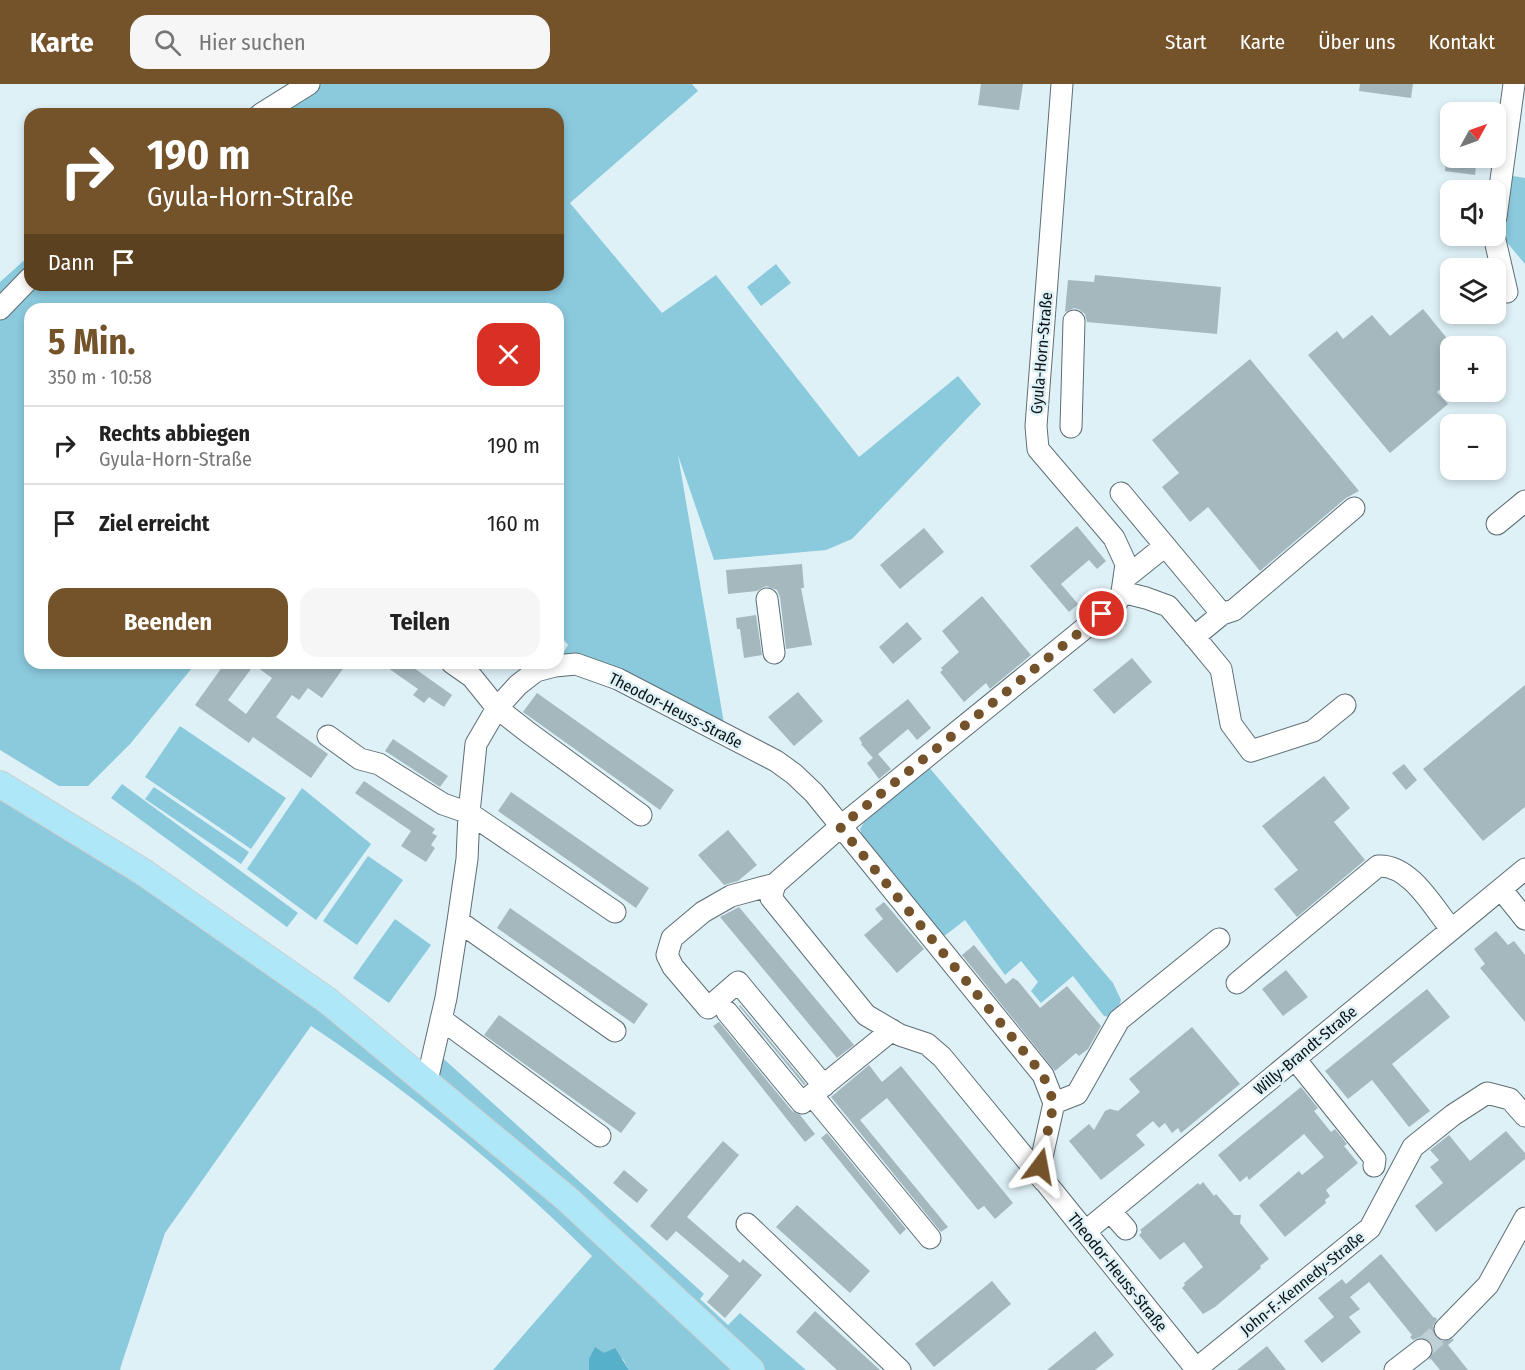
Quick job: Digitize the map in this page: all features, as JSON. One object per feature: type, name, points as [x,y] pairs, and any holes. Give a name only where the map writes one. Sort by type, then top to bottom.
[{"type":"main road","points":[[0,784],[142,871],[327,1000],[566,1198],[751,1370]]},
{"type":"street","points":[[271,108],[309,84]]},
{"type":"street","name":"Gyula-Horn-Straße","points":[[1062,84],[1036,426],[1038,449],[1114,538],[1126,564],[1124,585]]},
{"type":"street","points":[[1501,180],[1514,84]]},
{"type":"street","points":[[1496,246],[1507,292]]},
{"type":"street","points":[[0,309],[24,284]]},
{"type":"street","points":[[1071,427],[1074,321]]},
{"type":"street","points":[[1121,493],[1222,614]]},
{"type":"street","points":[[1497,524],[1525,501]]},
{"type":"street","points":[[1194,637],[1222,614],[1234,610],[1354,508]]},
{"type":"street","points":[[930,1238],[738,982],[708,1008],[673,967],[667,955],[672,938],[703,912],[730,896],[775,884],[840,827],[1117,602],[1124,585],[1165,546]]},
{"type":"street","points":[[1124,585],[1146,598],[1168,606],[1221,669],[1231,724],[1251,751],[1313,731],[1346,705]]},
{"type":"street","points":[[767,599],[774,652]]},
{"type":"street","name":"Theodor-Heuss-Straße","points":[[564,665],[576,664],[618,679],[776,761],[794,774],[813,793],[1043,1075],[1054,1103]]},
{"type":"street","points":[[461,669],[472,677],[497,708],[641,815]]},
{"type":"street","name":"Theodor-Heuss-Straße","points":[[427,1081],[446,998],[458,921],[476,744],[497,708],[518,685],[536,671],[544,669]]},
{"type":"street","points":[[328,736],[360,759],[380,764],[443,804],[469,813],[615,912]]},
{"type":"street","points":[[1237,982],[1378,866],[1388,866],[1402,871],[1451,930]]},
{"type":"street","name":"Willy-Brandt-Straße","points":[[1086,1231],[1525,869]]},
{"type":"street","name":"Theodor-Heuss-Straße","points":[[775,884],[771,898],[866,1015],[892,1030],[927,1044],[942,1057],[1086,1231],[1196,1370]]},
{"type":"street","points":[[1501,889],[1525,919]]},
{"type":"street","points":[[458,921],[615,1031]]},
{"type":"street","points":[[1047,1184],[1040,1166],[1054,1103],[1077,1094],[1119,1020],[1219,939]]},
{"type":"street","points":[[727,1012],[802,1103],[892,1030]]},
{"type":"street","points":[[441,1019],[600,1136]]},
{"type":"street","points":[[1294,1059],[1375,1159],[1374,1166]]},
{"type":"street","name":"John-F.-Kennedy-Straße","points":[[1196,1370],[1370,1228],[1413,1148],[1453,1115],[1487,1093],[1510,1098],[1525,1116]]},
{"type":"street","points":[[1110,1211],[1126,1229]]},
{"type":"street","points":[[1445,1329],[1488,1285],[1525,1218]]},
{"type":"street","points":[[747,1224],[900,1370]]},
{"type":"street","points":[[1395,1370],[1420,1350]]},
{"type":"shaded area","points":[[287,84],[692,84],[698,91],[570,203],[662,313],[716,275],[859,457],[958,376],[981,404],[852,539],[826,550],[714,560],[678,455],[726,735],[564,664],[564,651],[568,645],[564,640],[564,303],[24,303],[24,669],[191,669],[131,743],[88,786],[59,786],[0,750],[0,282],[24,260],[24,291],[564,291],[564,108],[249,108]]},
{"type":"shaded area","points":[[1502,174],[1525,178],[1525,264],[1506,241],[1506,180],[1501,180]]},
{"type":"shaded area","points":[[776,264],[791,283],[761,306],[747,287]]},
{"type":"shaded area","points":[[180,726],[286,798],[251,849],[145,777]]},
{"type":"shaded area","points":[[927,765],[1113,983],[1121,1000],[1115,1018],[1104,1016],[1073,976],[1041,1003],[1031,991],[1038,982],[1021,961],[1005,975],[965,920],[943,937],[864,842],[860,829],[867,817]]},
{"type":"shaded area","points":[[0,784],[426,1081],[435,1051],[704,1294],[700,1299],[728,1325],[740,1313],[806,1370],[629,1370],[623,1359],[604,1353],[589,1359],[589,1370],[493,1370],[592,1256],[457,1134],[385,1078],[311,1026],[165,1233],[121,1370],[0,1370]]},
{"type":"shaded area","points":[[122,784],[298,913],[287,927],[111,798]]},
{"type":"shaded area","points":[[154,787],[249,852],[241,864],[145,799]]},
{"type":"shaded area","points":[[302,788],[371,844],[316,920],[247,869]]},
{"type":"shaded area","points":[[368,856],[403,880],[357,945],[323,921]]},
{"type":"shaded area","points":[[395,919],[431,945],[389,1003],[353,978]]},
{"type":"shaded area","points":[[595,1347],[604,1353],[615,1348],[629,1370],[589,1370],[589,1359]]},
{"type":"building","points":[[981,84],[1023,84],[1019,110],[978,105]]},
{"type":"building","points":[[1360,84],[1413,84],[1411,98],[1359,91]]},
{"type":"building","points":[[1445,168],[1476,168],[1475,175],[1445,171]]},
{"type":"building","points":[[1095,275],[1221,287],[1217,334],[1087,322],[1085,314],[1080,310],[1074,308],[1065,312],[1068,280],[1094,282]]},
{"type":"building","points":[[1423,309],[1445,336],[1440,336],[1440,389],[1437,392],[1440,395],[1440,402],[1448,404],[1390,453],[1308,355],[1337,331],[1343,339],[1372,315],[1390,336]]},
{"type":"building","points":[[1250,359],[1359,491],[1346,498],[1260,571],[1208,507],[1190,522],[1162,487],[1179,473],[1152,440]]},
{"type":"building","points":[[1077,526],[1106,561],[1097,569],[1089,560],[1061,584],[1078,604],[1069,612],[1030,566]]},
{"type":"building","points":[[924,528],[944,552],[900,589],[880,565]]},
{"type":"building","points":[[802,564],[804,588],[801,588],[812,645],[786,649],[780,597],[777,590],[766,586],[757,591],[728,594],[726,570]]},
{"type":"building","points":[[982,596],[1031,655],[990,689],[986,683],[964,702],[940,672],[943,670],[941,668],[959,652],[942,631]]},
{"type":"building","points":[[756,615],[762,655],[744,658],[736,618]]},
{"type":"building","points":[[907,622],[922,639],[893,664],[879,647]]},
{"type":"building","points":[[1132,658],[1152,682],[1114,714],[1093,690]]},
{"type":"building","points":[[221,669],[251,669],[228,700],[246,714],[272,678],[260,669],[343,669],[322,698],[308,688],[299,700],[292,695],[276,717],[328,754],[311,778],[253,737],[249,743],[195,705]]},
{"type":"building","points":[[390,669],[415,669],[452,695],[444,707],[429,697],[424,703],[413,695],[418,689]]},
{"type":"building","points":[[1525,685],[1525,807],[1483,841],[1423,769]]},
{"type":"building","points":[[798,692],[823,721],[794,746],[768,717]]},
{"type":"building","points":[[537,693],[674,790],[660,810],[523,712]]},
{"type":"building","points":[[908,699],[931,728],[917,740],[908,729],[878,754],[891,769],[879,779],[867,763],[873,758],[861,744],[859,738]]},
{"type":"building","points":[[393,739],[448,776],[440,787],[385,751]]},
{"type":"building","points":[[1404,764],[1417,780],[1406,790],[1392,773]]},
{"type":"building","points":[[1324,776],[1350,808],[1334,822],[1365,860],[1297,917],[1274,889],[1298,870],[1262,826]]},
{"type":"building","points":[[364,781],[435,829],[432,833],[437,836],[431,845],[435,848],[426,862],[401,846],[411,831],[355,793]]},
{"type":"building","points":[[511,792],[649,888],[636,908],[498,811]]},
{"type":"building","points":[[728,830],[757,865],[738,881],[724,885],[698,855]]},
{"type":"building","points":[[884,902],[924,949],[897,973],[864,935],[883,919],[875,909]]},
{"type":"building","points":[[739,907],[854,1045],[837,1058],[720,917]]},
{"type":"building","points":[[510,908],[648,1004],[634,1024],[497,928]]},
{"type":"building","points":[[1496,931],[1508,945],[1514,941],[1525,955],[1525,1022],[1480,968],[1485,964],[1474,949]]},
{"type":"building","points":[[974,945],[1006,984],[1013,978],[1018,981],[1040,1008],[1067,986],[1101,1026],[1088,1049],[1079,1056],[1076,1053],[1055,1071],[962,955]]},
{"type":"building","points":[[1286,970],[1308,997],[1283,1016],[1262,989]]},
{"type":"building","points":[[1427,989],[1450,1017],[1392,1064],[1430,1111],[1409,1127],[1372,1080],[1348,1099],[1325,1071]]},
{"type":"building","points":[[740,1005],[806,1084],[804,1085]]},
{"type":"building","points":[[499,1015],[636,1113],[621,1133],[484,1035]]},
{"type":"building","points":[[719,1022],[792,1111],[800,1115],[815,1134],[805,1142],[713,1026]]},
{"type":"building","points":[[1192,1027],[1240,1084],[1181,1133],[1178,1128],[1172,1133],[1165,1123],[1159,1128],[1153,1121],[1136,1135],[1145,1145],[1101,1180],[1069,1141],[1089,1124],[1094,1130],[1105,1111],[1110,1109],[1118,1111],[1140,1092],[1129,1079]]},
{"type":"building","points":[[869,1065],[882,1082],[901,1066],[1013,1203],[995,1219],[984,1206],[978,1210],[887,1098],[860,1120],[948,1227],[941,1232],[831,1097]]},
{"type":"building","points":[[1301,1087],[1318,1108],[1314,1111],[1331,1132],[1335,1129],[1347,1144],[1344,1146],[1358,1163],[1326,1190],[1330,1196],[1325,1200],[1326,1203],[1285,1237],[1259,1205],[1299,1171],[1302,1175],[1324,1157],[1304,1134],[1249,1180],[1247,1176],[1240,1182],[1218,1155]]},
{"type":"building","points":[[1506,1131],[1525,1153],[1525,1159],[1436,1232],[1415,1206],[1443,1183],[1430,1167],[1439,1160],[1430,1150],[1449,1135],[1470,1161]]},
{"type":"building","points":[[827,1133],[906,1229],[900,1235],[821,1138]]},
{"type":"building","points":[[723,1141],[739,1155],[687,1217],[740,1263],[743,1259],[762,1275],[725,1318],[707,1302],[729,1276],[676,1231],[667,1241],[650,1226]]},
{"type":"building","points":[[624,1170],[648,1190],[637,1203],[613,1183]]},
{"type":"building","points":[[1203,1182],[1234,1215],[1241,1215],[1240,1223],[1269,1259],[1215,1307],[1203,1314],[1182,1288],[1184,1283],[1203,1267],[1184,1242],[1160,1260],[1139,1235],[1142,1232],[1140,1230],[1198,1183],[1200,1185]]},
{"type":"building","points":[[797,1205],[870,1271],[850,1293],[776,1227]]},
{"type":"building","points":[[1381,1254],[1437,1319],[1433,1326],[1436,1338],[1442,1341],[1454,1340],[1448,1345],[1468,1370],[1440,1370],[1431,1359],[1429,1360],[1434,1349],[1431,1342],[1420,1337],[1413,1340],[1410,1337],[1412,1335],[1369,1282],[1350,1297],[1360,1309],[1349,1317],[1361,1332],[1322,1363],[1304,1341],[1334,1317],[1318,1298],[1342,1279],[1346,1284]]},
{"type":"building","points":[[992,1281],[1011,1304],[934,1367],[915,1344]]},
{"type":"building","points":[[815,1311],[880,1370],[837,1370],[796,1332]]},
{"type":"building","points":[[1095,1331],[1114,1355],[1095,1370],[1047,1370]]},
{"type":"building","points":[[1267,1346],[1286,1370],[1237,1370]]},
{"type":"tunnel","points":[[1421,1350],[1445,1329]]},
{"type":"route","points":[[1040,1166],[1054,1103],[1043,1075],[840,827],[1102,614]]}]
